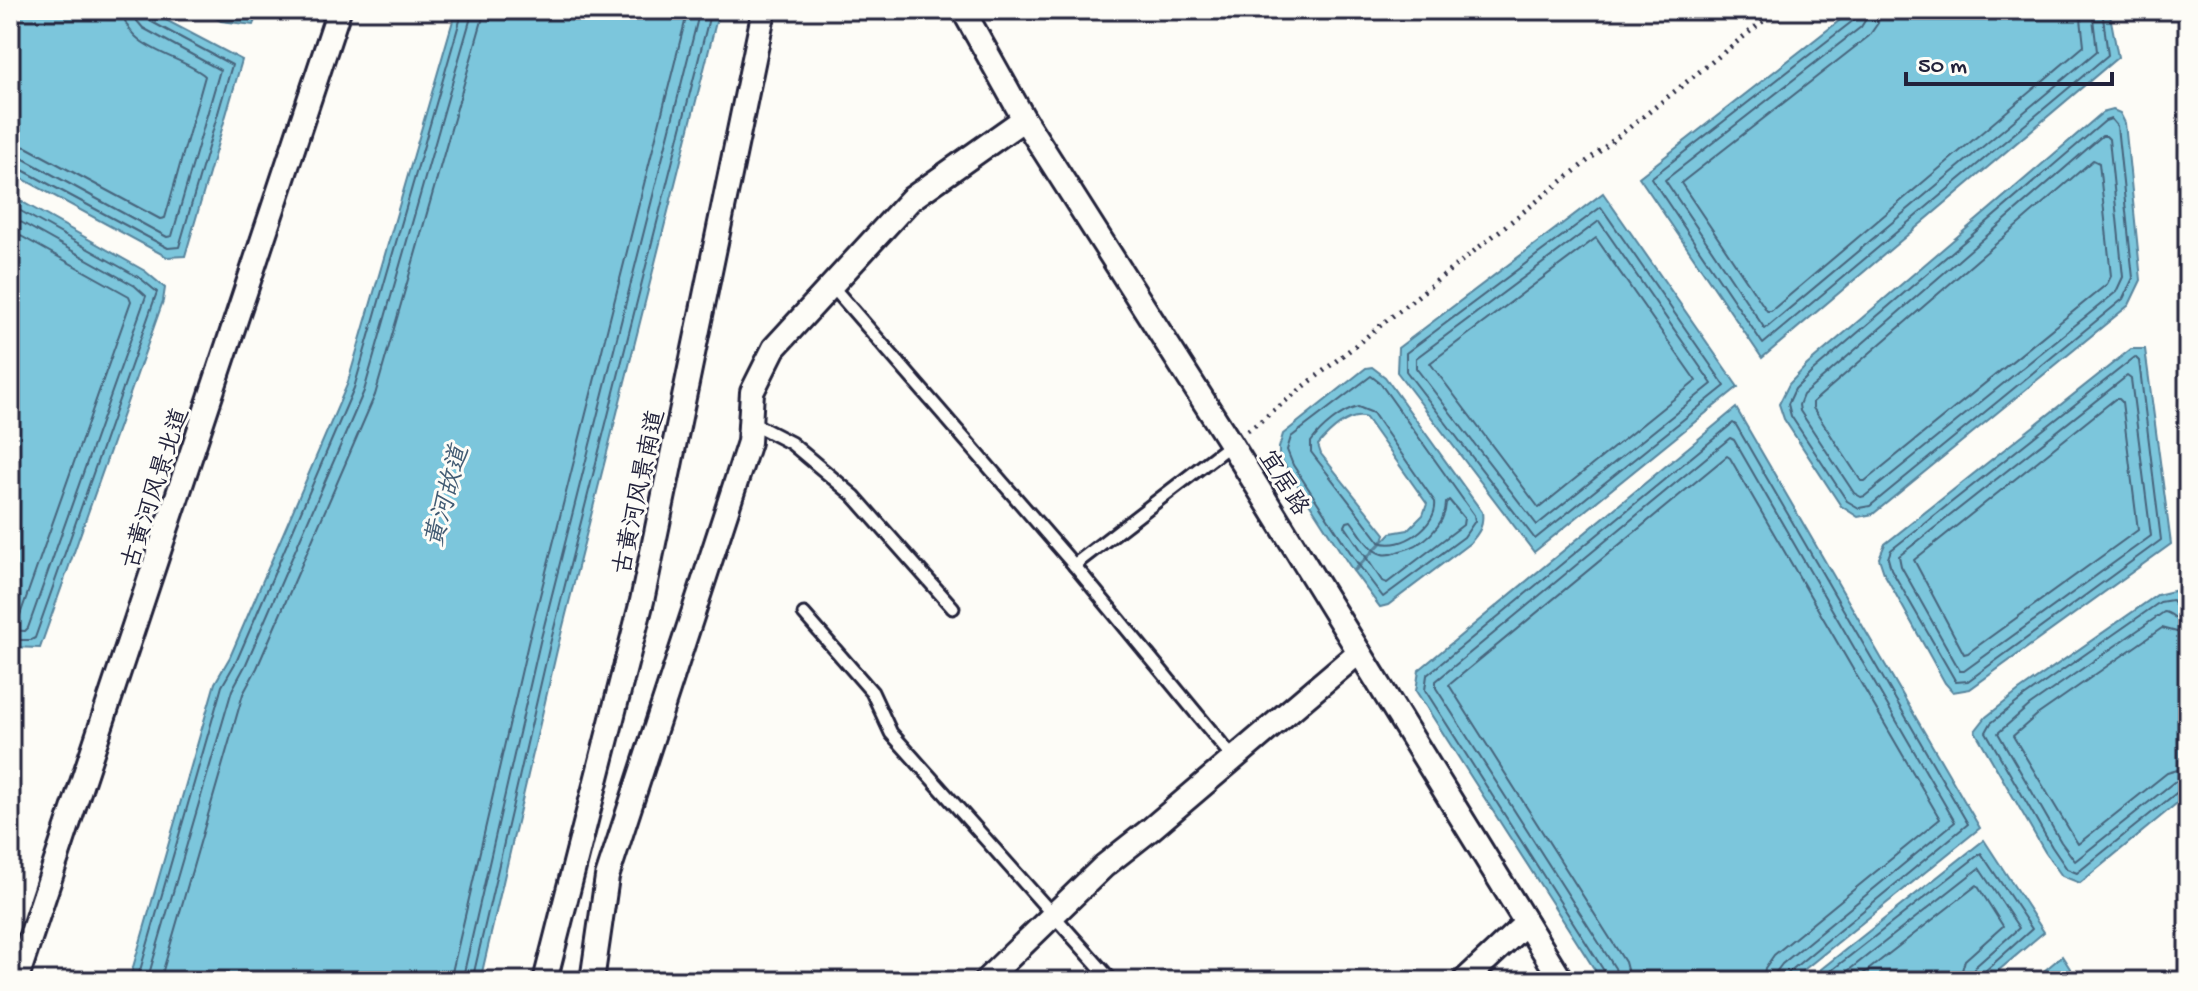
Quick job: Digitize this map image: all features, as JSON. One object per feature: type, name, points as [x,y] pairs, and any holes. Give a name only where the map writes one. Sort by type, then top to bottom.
[{"type":"street","name":"古黄河风景北道","points":[[16,981],[339,10]]},
{"type":"street","name":"古黄河风景南道","points":[[545,981],[642,601],[764,10]]},
{"type":"street","name":"宜居路","points":[[963,10],[1024,119],[1231,444],[1562,981]]},
{"type":"street","points":[[592,981],[607,877],[749,442],[752,392],[774,348],[911,199],[1024,119]]},
{"type":"street","points":[[985,981],[1104,866],[1359,652]]},
{"type":"street","points":[[1464,981],[1526,923]]},
{"type":"lane","points":[[831,285],[1074,565],[1234,759]]},
{"type":"lane","points":[[750,422],[791,443],[854,496],[953,608]]},
{"type":"lane","points":[[1074,565],[1231,444]]},
{"type":"lane","points":[[804,614],[872,692],[891,733],[1112,981]]},
{"type":"path","points":[[1231,444],[1777,10]]},
{"type":"water","points":[[10,10],[147,10],[242,60],[185,256],[167,257],[10,172]]},
{"type":"water","points":[[201,10],[259,10],[253,25],[221,21]]},
{"type":"water","name":"黄河故道","points":[[456,10],[719,10],[558,646],[480,981],[129,981],[215,683],[230,657],[347,385]]},
{"type":"water","points":[[1853,10],[2109,10],[2118,57],[1762,358],[1639,177]]},
{"type":"water","points":[[2113,110],[2120,113],[2125,123],[2141,280],[2129,305],[1873,514],[1858,517],[1841,506],[1784,419],[1779,404],[1789,384],[1807,365],[2102,113]]},
{"type":"water","points":[[1603,193],[1738,387],[1534,552],[1397,372],[1398,348]]},
{"type":"water","points":[[10,195],[145,271],[165,288],[40,648],[10,647]]},
{"type":"water","points":[[2131,349],[2145,349],[2171,544],[1970,689],[1953,692],[1945,683],[1884,573],[1879,558],[1885,544]]},
{"type":"water","points":[[1372,367],[1385,377],[1482,512],[1480,529],[1470,543],[1388,605],[1380,607],[1354,572],[1391,533],[1408,530],[1423,515],[1427,504],[1366,418],[1346,420],[1333,429],[1318,445],[1321,454],[1385,534],[1383,540],[1353,571],[1279,456],[1283,434],[1366,368]]},
{"type":"water","points":[[1736,408],[1980,828],[1790,981],[1602,981],[1416,691],[1419,670]]},
{"type":"water","points":[[2178,590],[2185,605],[2188,636],[2188,794],[2080,883],[2062,876],[2045,852],[1975,731],[1986,717],[2019,691],[2157,595]]},
{"type":"water","points":[[1984,840],[2044,932],[1986,981],[1806,981]]},
{"type":"water","points":[[2062,956],[2078,981],[2032,981]]}]
